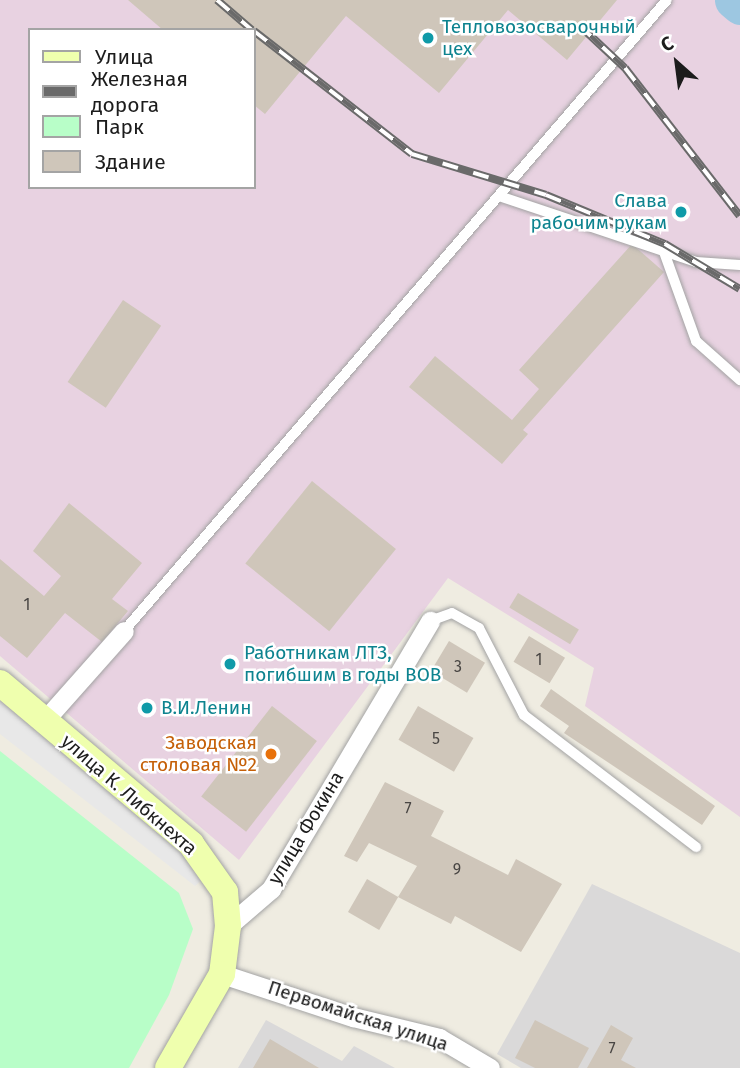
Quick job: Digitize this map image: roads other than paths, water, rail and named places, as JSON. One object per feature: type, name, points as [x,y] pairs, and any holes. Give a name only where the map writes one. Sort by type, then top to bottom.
[{"type":"street","name":"улица Фокина","points":[[228,926],[271,888],[429,621]]},
{"type":"street","points":[[44,722],[124,631]]},
{"type":"street","name":"улица К. Либкнехта","points":[[0,683],[191,844],[225,892],[228,926]]},
{"type":"street","points":[[168,1068],[222,974],[228,926]]},
{"type":"street","name":"Первомайская улица","points":[[222,974],[352,1017],[439,1038],[491,1068]]},
{"type":"lane","points":[[124,631],[667,0]]},
{"type":"lane","points":[[499,196],[696,262],[740,265]]},
{"type":"lane","points":[[664,252],[696,341],[740,380]]},
{"type":"lane","points":[[429,621],[452,613],[479,628],[524,715],[696,847]]},
{"type":"waterway","points":[[733,0],[740,6]]},
{"type":"railway","points":[[217,0],[250,28]]},
{"type":"railway","points":[[579,25],[625,68],[740,216]]},
{"type":"railway","points":[[256,33],[412,154],[546,195],[665,244],[740,289]]},
{"type":"place","name":"Тепловозосварочный цех","points":[[428,38]]},
{"type":"place","name":"Слава рабочим рукам","points":[[681,212]]},
{"type":"place","name":"Работникам ЛТЗ, погибшим в годы ВОВ","points":[[230,664]]},
{"type":"place","name":"В.И.Ленин","points":[[147,708]]},
{"type":"place","name":"Заводская столовая №2","points":[[271,754]]}]
